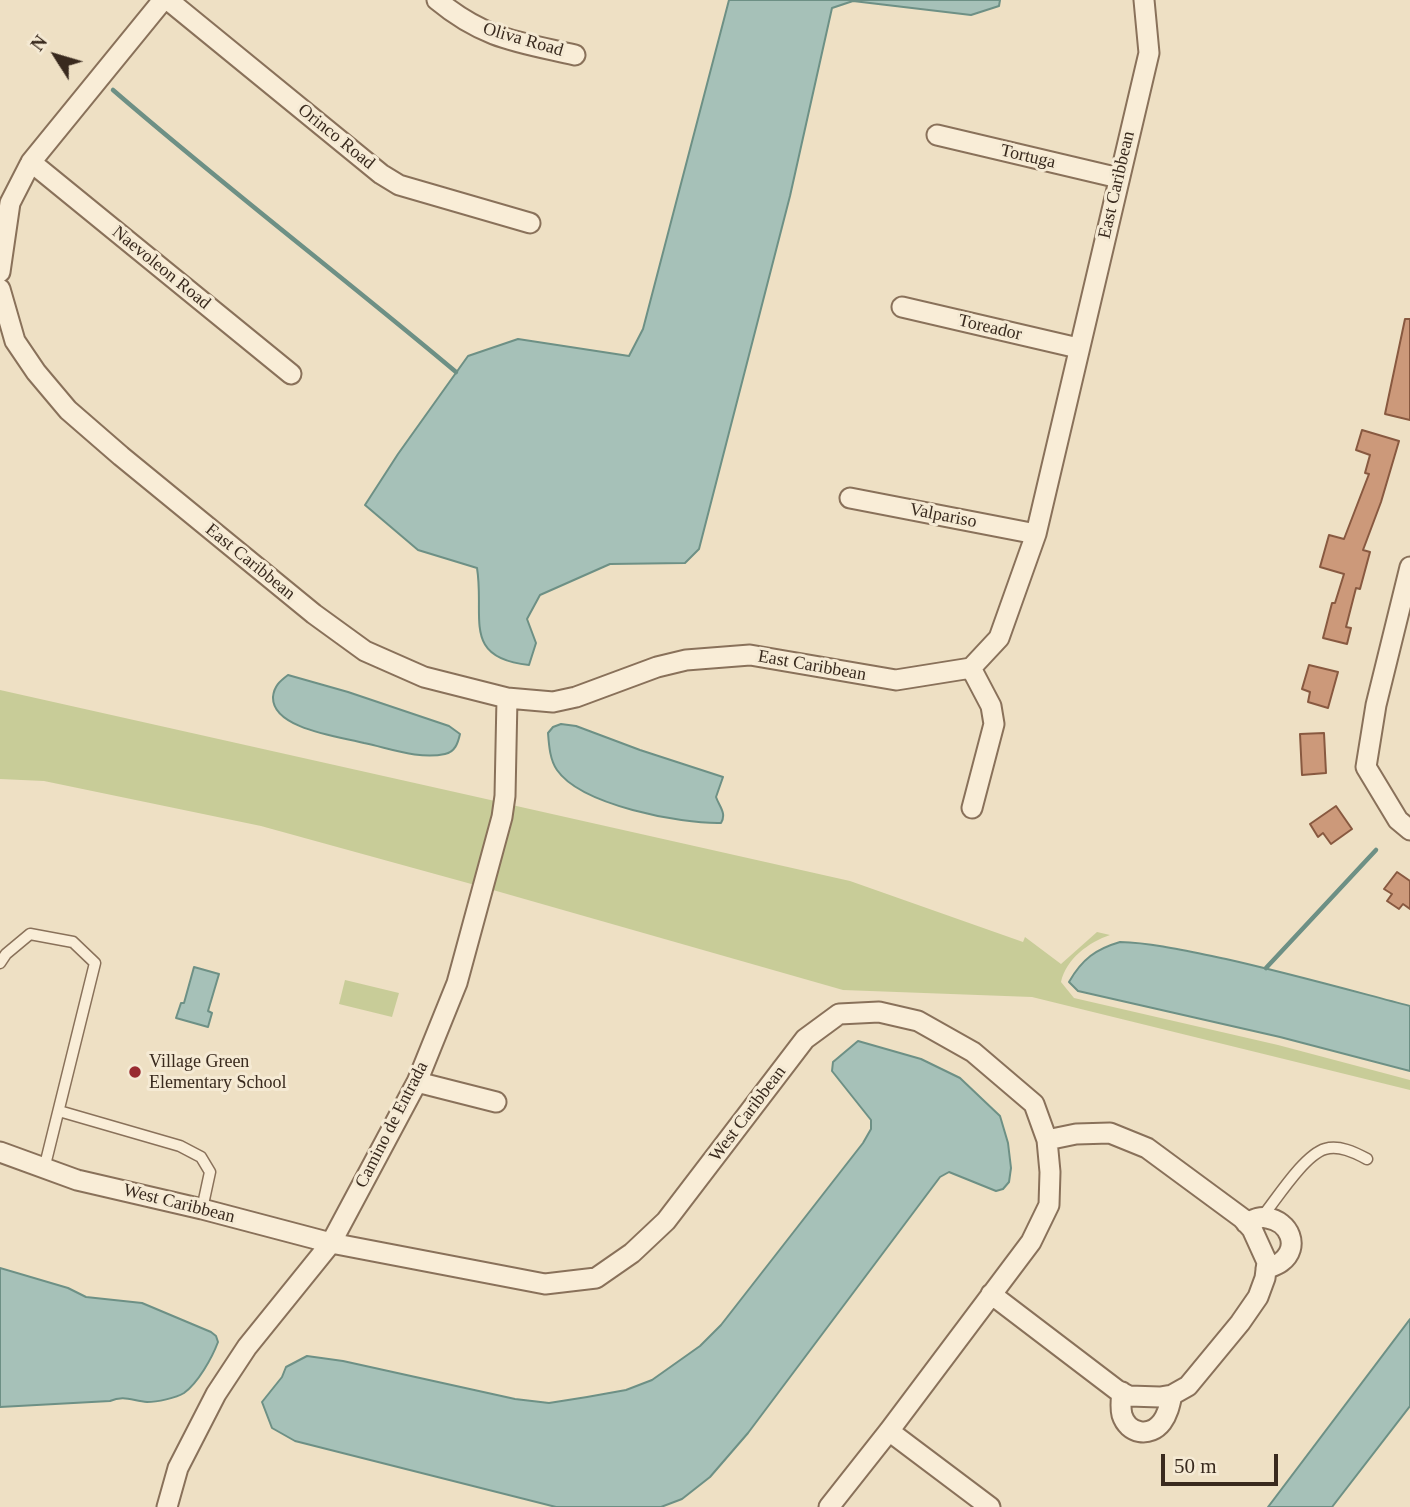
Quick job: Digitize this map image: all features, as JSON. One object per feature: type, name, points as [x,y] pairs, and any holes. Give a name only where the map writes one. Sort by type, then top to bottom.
[{"type":"street","points":[[0,272],[10,202],[31,162],[165,0]]},
{"type":"street","name":"Orinco Road","points":[[165,0],[381,174],[399,185],[530,223]]},
{"type":"street","name":"Oliva Road","points":[[437,0],[464,20],[492,34],[575,55]]},
{"type":"street","name":"East Caribbean","points":[[0,289],[15,341],[36,372],[68,410],[314,614],[365,651],[424,677],[507,698],[553,702],[576,697],[657,667],[685,660],[750,655],[896,680],[971,668],[999,638],[1035,534],[1149,53],[1143,0]]},
{"type":"street","name":"Tortuga","points":[[937,135],[1119,178]]},
{"type":"street","name":"Naevoleon Road","points":[[31,162],[291,374]]},
{"type":"street","name":"Toreador","points":[[902,307],[1078,348]]},
{"type":"street","name":"Valpariso","points":[[850,498],[1035,534]]},
{"type":"street","points":[[1410,567],[1376,705],[1366,766],[1398,820],[1410,830]]},
{"type":"street","points":[[971,668],[991,706],[994,724],[972,808]]},
{"type":"street","name":"Camino de Entrada","points":[[167,1507],[178,1468],[216,1394],[247,1347],[331,1243],[416,1082],[457,983],[495,846],[505,796],[507,698]]},
{"type":"street","name":"West Caribbean","points":[[0,1152],[77,1180],[331,1243],[545,1284],[596,1278],[632,1253],[666,1221],[805,1039],[839,1014],[879,1012],[918,1021],[973,1052],[1034,1104],[1047,1140],[1049,1205],[1031,1242],[829,1507]]},
{"type":"street","points":[[416,1082],[496,1102]]},
{"type":"street","points":[[992,1294],[1094,1374],[1122,1392],[1143,1397],[1172,1395],[1188,1387],[1258,1297],[1267,1262],[1254,1220],[1134,1142],[1110,1133],[1094,1132],[1047,1140]]},
{"type":"street","points":[[1254,1220],[1270,1217],[1281,1223],[1290,1233],[1292,1242],[1289,1252],[1282,1262],[1266,1269]]},
{"type":"street","points":[[1122,1392],[1121,1412],[1125,1422],[1133,1430],[1141,1432],[1156,1429],[1163,1421],[1172,1395]]},
{"type":"street","points":[[889,1431],[990,1507]]},
{"type":"lane","points":[[0,963],[6,954],[30,934],[73,942],[95,963],[44,1169]]},
{"type":"lane","points":[[59,1111],[180,1146],[201,1157],[210,1172],[202,1209]]},
{"type":"lane","points":[[1254,1220],[1301,1168],[1324,1149],[1346,1150],[1367,1158]]},
{"type":"green space","points":[[0,690],[495,801],[475,885],[261,826],[44,781],[0,779]]},
{"type":"green space","points":[[512,805],[850,881],[1023,942],[1025,937],[1061,964],[1097,932],[1110,935],[1087,947],[1068,966],[1061,982],[1074,998],[1278,1045],[1410,1080],[1410,1090],[1032,997],[843,990],[493,890]]},
{"type":"green space","points":[[345,980],[399,993],[392,1017],[339,1004]]},
{"type":"water","points":[[729,0],[1000,0],[999,6],[971,15],[853,1],[832,8],[790,196],[699,549],[685,563],[610,564],[540,595],[527,619],[536,643],[529,665],[508,661],[493,654],[485,644],[481,632],[477,568],[418,550],[365,505],[468,356],[518,339],[629,356],[643,329]]},
{"type":"water","points":[[288,675],[449,726],[460,734],[457,744],[445,754],[425,756],[309,730],[284,717],[276,708],[273,697],[275,690]]},
{"type":"water","points":[[561,724],[576,726],[723,777],[716,797],[723,813],[721,823],[681,820],[633,810],[587,793],[569,782],[557,770],[549,748],[548,733]]},
{"type":"water","points":[[1120,942],[1160,946],[1226,959],[1410,1006],[1410,1071],[1280,1037],[1078,991],[1069,982],[1090,956]]},
{"type":"water","points":[[194,967],[219,974],[208,1011],[212,1013],[208,1027],[176,1018],[181,1003],[184,1003]]},
{"type":"water","points":[[858,1041],[921,1059],[960,1078],[1000,1116],[1008,1143],[1011,1168],[1009,1182],[1003,1189],[996,1191],[949,1172],[940,1177],[748,1433],[710,1477],[682,1499],[661,1507],[556,1507],[295,1441],[272,1428],[262,1402],[282,1377],[286,1367],[307,1356],[343,1361],[515,1399],[549,1403],[626,1390],[652,1380],[700,1346],[721,1325],[863,1143],[871,1129],[871,1120],[832,1071],[833,1062]]},
{"type":"water","points":[[0,1268],[68,1288],[86,1297],[142,1303],[211,1332],[218,1342],[194,1383],[184,1393],[171,1398],[151,1402],[120,1398],[110,1401],[0,1407]]},
{"type":"water","points":[[1410,1319],[1410,1406],[1332,1507],[1268,1507]]},
{"type":"building","points":[[1405,319],[1410,319],[1410,420],[1385,414]]},
{"type":"building","points":[[1362,430],[1399,441],[1363,550],[1370,552],[1360,589],[1356,588],[1346,627],[1351,628],[1347,644],[1323,638],[1332,603],[1335,603],[1344,574],[1320,567],[1329,535],[1344,539],[1369,474],[1365,473],[1370,455],[1356,450]]},
{"type":"building","points":[[1309,665],[1338,672],[1328,708],[1308,702],[1310,692],[1302,689]]},
{"type":"building","points":[[1324,733],[1326,773],[1302,775],[1300,734]]},
{"type":"building","points":[[1336,806],[1352,829],[1331,844],[1323,833],[1318,837],[1310,824]]},
{"type":"building","points":[[1397,872],[1410,881],[1410,909],[1403,904],[1399,909],[1387,901],[1392,894],[1384,889]]},
{"type":"waterway","points":[[113,90],[456,372]]},
{"type":"waterway","points":[[1266,968],[1376,850]]},
{"type":"place","name":"Village Green Elementary School","points":[[135,1072]]}]
